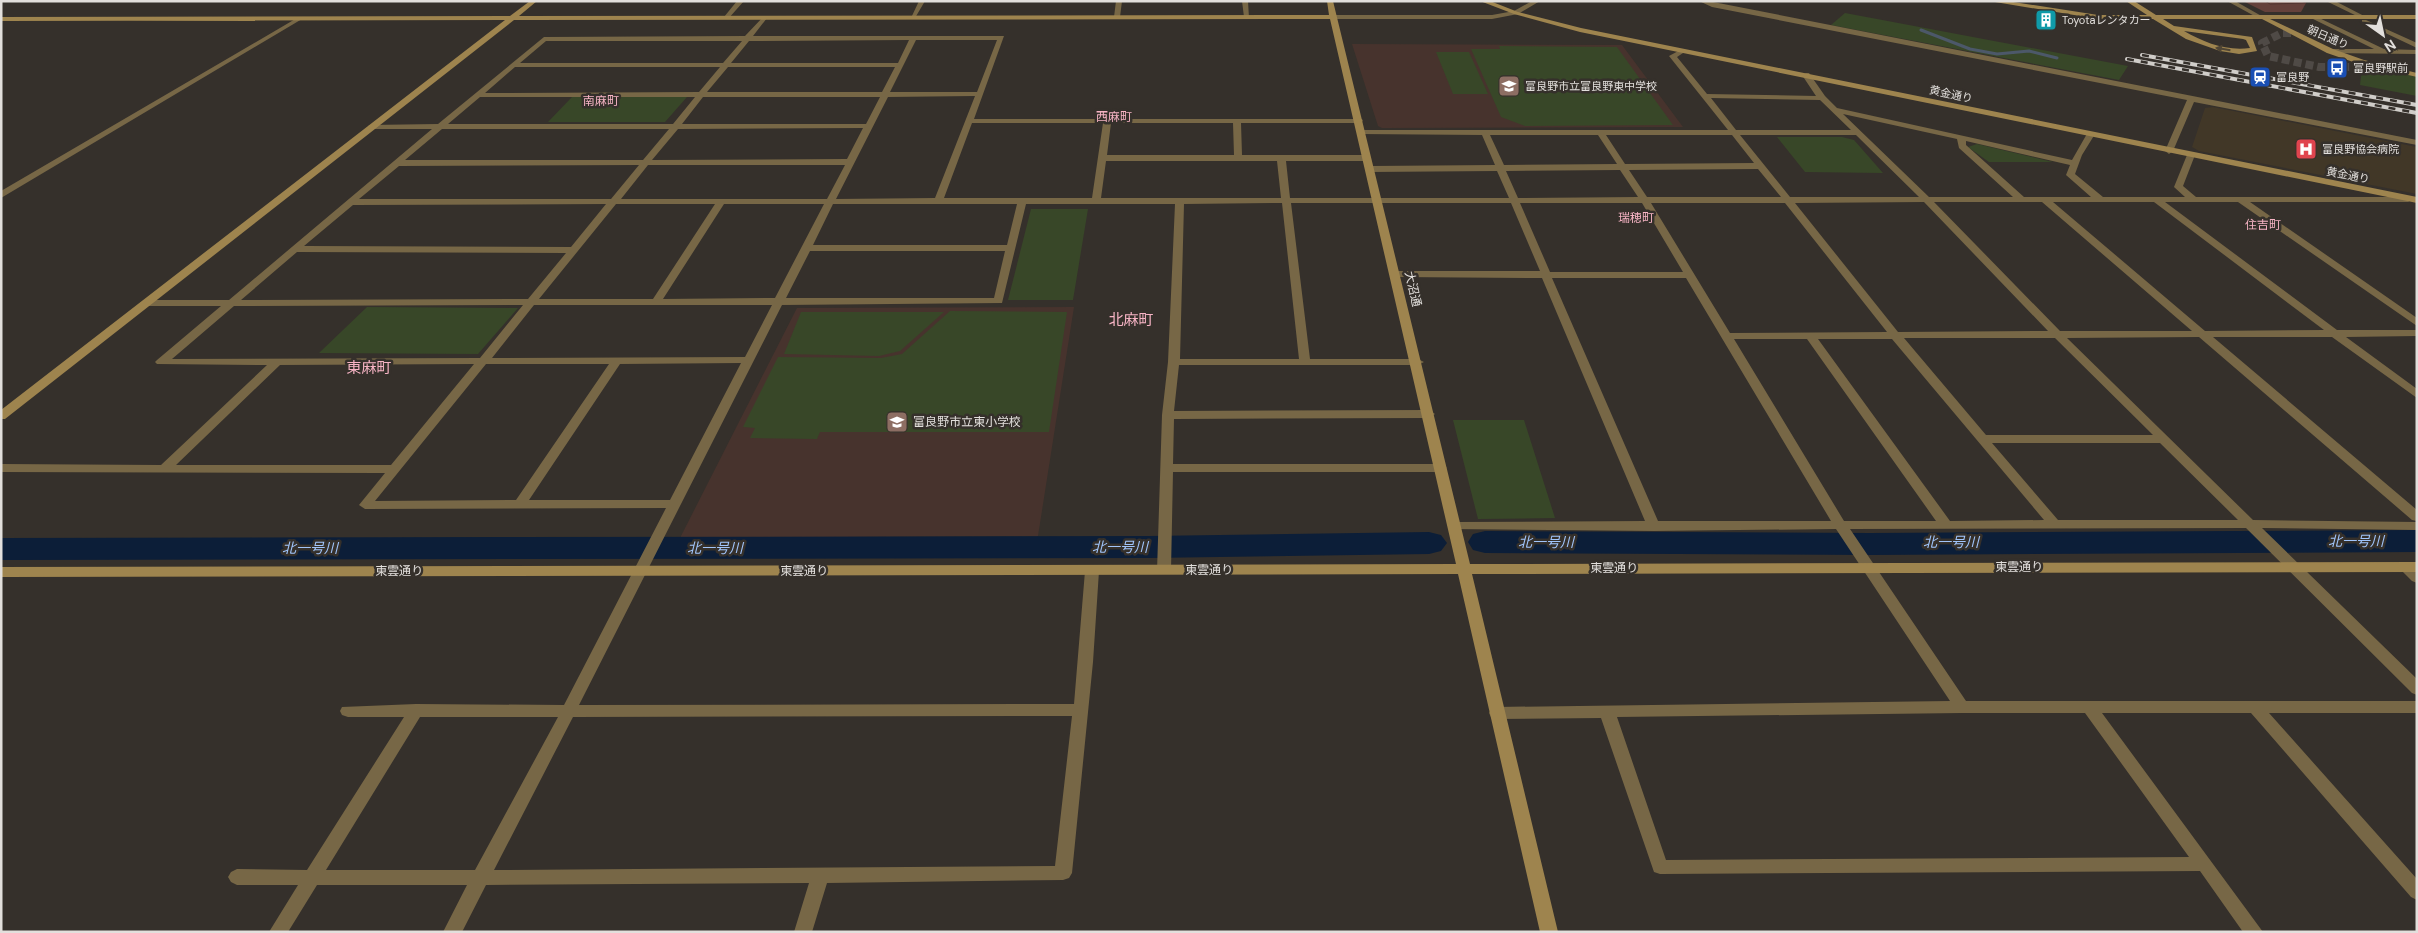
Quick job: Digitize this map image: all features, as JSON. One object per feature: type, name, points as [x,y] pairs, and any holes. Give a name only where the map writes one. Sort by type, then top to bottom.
[{"type":"street","points":[[1,416],[534,1]]},
{"type":"street","points":[[726,18],[741,1]]},
{"type":"street","points":[[913,17],[922,1]]},
{"type":"street","points":[[1117,17],[1119,1]]},
{"type":"street","points":[[1246,1],[1247,17]]},
{"type":"street","name":"大沼通","points":[[1330,1],[1377,201],[1418,362],[1548,932]]},
{"type":"street","name":"黄金通り","points":[[1482,1],[1516,13],[1580,30],[2412,199]]},
{"type":"street","points":[[1,19],[1492,17],[1516,13],[1537,1]]},
{"type":"street","points":[[1702,1],[1712,5],[2417,143]]},
{"type":"street","points":[[1992,1],[2083,16],[2363,19],[2417,17]]},
{"type":"street","points":[[2129,1],[2173,28],[2204,46],[2239,51],[2254,49],[2250,39],[2244,37],[2173,28]]},
{"type":"street","points":[[2230,1],[2262,18]]},
{"type":"street","points":[[2329,1],[2417,46]]},
{"type":"street","points":[[2313,17],[2385,52]]},
{"type":"street","points":[[673,504],[365,505],[764,18]]},
{"type":"street","name":"朝日通り","points":[[2262,18],[2330,51],[2362,62],[2417,75]]},
{"type":"street","points":[[1,195],[299,19]]},
{"type":"street","points":[[2378,21],[2417,38]]},
{"type":"street","points":[[452,932],[569,710],[673,504],[914,38]]},
{"type":"street","points":[[748,360],[162,362],[544,39],[1001,38],[938,202]]},
{"type":"street","points":[[1682,50],[1674,56],[1896,336],[2056,526]]},
{"type":"street","points":[[2330,51],[2417,52]]},
{"type":"street","points":[[512,65],[901,65]]},
{"type":"street","points":[[1806,75],[1822,98],[1927,200],[2059,336],[2252,524],[2417,690]]},
{"type":"street","points":[[477,94],[979,94]]},
{"type":"street","points":[[1707,96],[1822,98]]},
{"type":"street","points":[[2169,151],[2191,99]]},
{"type":"street","points":[[1836,110],[2074,162]]},
{"type":"street","points":[[1096,202],[1107,120]]},
{"type":"street","points":[[969,121],[1359,121]]},
{"type":"street","points":[[1237,121],[1238,157]]},
{"type":"street","points":[[372,127],[868,126]]},
{"type":"street","points":[[1362,132],[1486,134],[1600,132],[1858,133]]},
{"type":"street","points":[[1600,132],[1645,201],[1845,531],[1962,707]]},
{"type":"street","points":[[1486,134],[1654,527]]},
{"type":"street","points":[[2091,134],[2074,162],[2070,175],[2102,200]]},
{"type":"street","points":[[1961,138],[1962,146],[2022,200]]},
{"type":"street","points":[[2191,155],[2178,187],[2195,200]]},
{"type":"street","points":[[1281,157],[1305,361]]},
{"type":"street","points":[[1101,158],[1367,158]]},
{"type":"street","points":[[397,163],[849,162]]},
{"type":"street","points":[[1370,169],[1761,166]]},
{"type":"street","points":[[350,202],[2158,201],[2412,199]]},
{"type":"street","points":[[2045,200],[2417,517]]},
{"type":"street","points":[[2241,200],[2417,323]]},
{"type":"street","points":[[1164,571],[1168,415],[1174,362],[1180,201]]},
{"type":"street","points":[[2158,201],[2417,395]]},
{"type":"street","points":[[656,302],[721,202]]},
{"type":"street","points":[[144,303],[998,301],[1022,202]]},
{"type":"street","points":[[806,248],[1011,248]]},
{"type":"street","points":[[294,249],[574,250]]},
{"type":"street","points":[[1397,274],[1689,275]]},
{"type":"street","points":[[1727,336],[2417,333]]},
{"type":"street","points":[[1810,336],[1944,522]]},
{"type":"street","points":[[518,505],[617,360]]},
{"type":"street","points":[[164,468],[278,361]]},
{"type":"street","points":[[1174,362],[1418,362]]},
{"type":"street","points":[[1168,415],[1429,414]]},
{"type":"street","points":[[1983,439],[2165,439]]},
{"type":"street","points":[[1,468],[395,469]]},
{"type":"street","points":[[1167,468],[1441,468]]},
{"type":"street","points":[[1455,526],[1654,527],[1845,531],[2252,524],[2417,526]]},
{"type":"street","points":[[2411,567],[2417,578]]},
{"type":"street","name":"東雲通り","points":[[1,572],[2411,567]]},
{"type":"street","points":[[237,877],[480,878],[1063,873],[1092,571]]},
{"type":"street","points":[[1497,713],[1962,707],[2417,707]]},
{"type":"street","points":[[2255,707],[2417,892]]},
{"type":"street","points":[[2090,708],[2254,932]]},
{"type":"street","points":[[348,710],[1080,710]]},
{"type":"street","points":[[278,932],[416,710]]},
{"type":"street","points":[[1607,712],[1660,867],[2205,864]]},
{"type":"street","points":[[804,932],[820,875]]},
{"type":"shaded area","name":"富良野市立富良野東中学校","points":[[1352,44],[1622,45],[1683,127],[1382,128],[1378,126]]},
{"type":"shaded area","name":"富良野協会病院","points":[[2213,107],[2417,147],[2417,194],[2199,151],[2192,147],[2205,108]]},
{"type":"shaded area","name":"富良野市立東小学校","points":[[1074,307],[1038,536],[680,538],[797,308]]},
{"type":"green space","points":[[1845,13],[2128,66],[2119,80],[1831,25]]},
{"type":"green space","points":[[1499,46],[1617,47],[1673,125],[1525,126],[1501,117],[1471,49],[1500,49]]},
{"type":"green space","points":[[1436,52],[1469,52],[1488,94],[1453,94]]},
{"type":"green space","points":[[2378,68],[2417,77],[2417,96],[2360,85],[2362,69]]},
{"type":"green space","points":[[572,97],[687,97],[665,122],[548,122]]},
{"type":"green space","points":[[1777,137],[1842,137],[1854,140],[1883,173],[1805,172]]},
{"type":"green space","points":[[1977,144],[2053,162],[1989,162],[1968,147]]},
{"type":"green space","points":[[1031,209],[1088,209],[1073,300],[1008,300]]},
{"type":"green space","points":[[367,307],[518,308],[478,354],[319,353]]},
{"type":"green space","points":[[950,311],[1067,312],[1049,432],[820,432],[817,439],[750,438],[755,428],[743,427],[778,357],[881,358],[902,354]]},
{"type":"green space","points":[[801,312],[944,312],[900,351],[879,356],[784,354]]},
{"type":"green space","points":[[1453,420],[1524,420],[1555,518],[1478,519]]},
{"type":"building","points":[[2265,1],[2301,1],[2306,3],[2270,4]]},
{"type":"waterway","points":[[1921,30],[1970,49],[1997,54],[2029,51],[2057,58]]},
{"type":"waterway","name":"北一号川","points":[[1485,542],[1870,544],[2417,541]]},
{"type":"waterway","name":"北一号川","points":[[1,549],[1149,547],[1429,543]]},
{"type":"tunnel","points":[[2291,33],[2282,33],[2262,43],[2268,56],[2319,67],[2368,67]]},
{"type":"railway","points":[[2142,55],[2417,105]]},
{"type":"railway","points":[[2127,59],[2417,113]]},
{"type":"place","name":"Toyotaレンタカー","points":[[2046,20]]},
{"type":"place","name":"富良野駅前","points":[[2337,68]]},
{"type":"place","name":"富良野","points":[[2260,77]]},
{"type":"place","name":"富良野市立富良野東中学校","points":[[1509,86]]},
{"type":"place","name":"富良野協会病院","points":[[2306,149]]},
{"type":"place","name":"富良野市立東小学校","points":[[897,422]]},
{"type":"district","name":"南麻町","points":[[601,101]]},
{"type":"district","name":"西麻町","points":[[1114,117]]},
{"type":"district","name":"瑞穂町","points":[[1636,218]]},
{"type":"district","name":"住吉町","points":[[2263,225]]},
{"type":"district","name":"北麻町","points":[[1131,320]]},
{"type":"district","name":"東麻町","points":[[369,368]]}]
